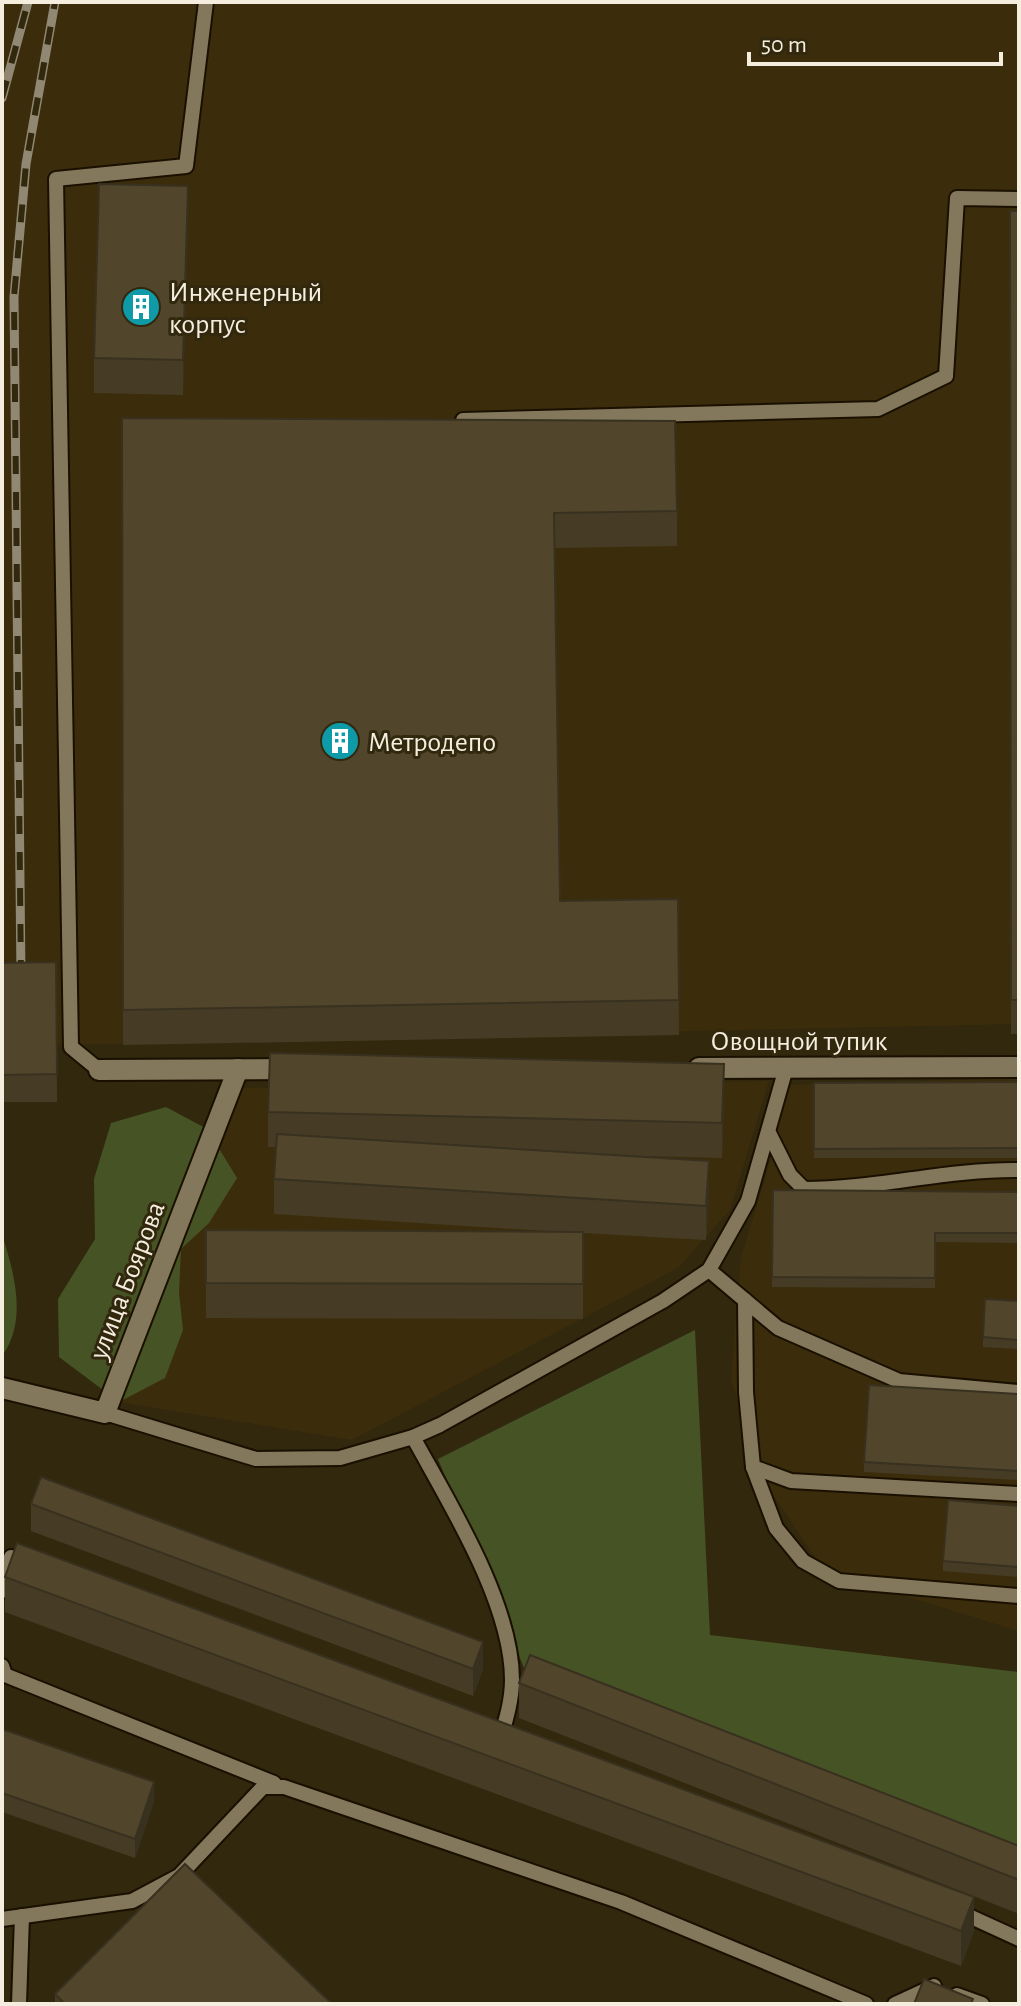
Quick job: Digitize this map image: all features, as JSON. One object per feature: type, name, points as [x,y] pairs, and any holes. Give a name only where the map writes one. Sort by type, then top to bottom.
[{"type":"street","name":"Овощной тупик","points":[[676,1068],[1019,1067]]},
{"type":"street","name":"улица Боярова","points":[[105,1413],[238,1069]]},
{"type":"street","points":[[99,1070],[316,1069]]},
{"type":"street","points":[[2,1388],[105,1413]]},
{"type":"lane","points":[[99,1070],[71,1047],[56,179],[186,166],[206,2]]},
{"type":"lane","points":[[452,421],[878,409],[946,376],[957,198],[1019,199]]},
{"type":"lane","points":[[105,1413],[256,1459],[340,1458],[413,1437],[663,1301],[709,1270],[748,1201],[786,1068]]},
{"type":"lane","points":[[769,1133],[790,1175],[804,1189],[845,1189],[982,1170],[1019,1170]]},
{"type":"lane","points":[[709,1270],[778,1328],[899,1381],[1019,1392]]},
{"type":"lane","points":[[745,1300],[746,1392],[753,1467],[776,1528],[803,1561],[839,1581],[1019,1596]]},
{"type":"lane","points":[[413,1437],[461,1524],[493,1597],[509,1653],[512,1680],[500,1740]]},
{"type":"lane","points":[[753,1467],[791,1481],[1019,1494]]},
{"type":"lane","points":[[2,1591],[11,1557]]},
{"type":"lane","points":[[2,1666],[5,1675],[292,1791],[621,1902],[866,2004]]},
{"type":"lane","points":[[485,1734],[515,1745]]},
{"type":"lane","points":[[2,1919],[132,1901],[179,1876],[263,1787],[292,1791]]},
{"type":"lane","points":[[947,1907],[1019,1939]]},
{"type":"lane","points":[[19,2004],[22,1916]]},
{"type":"lane","points":[[895,2004],[932,1985],[982,2004]]},
{"type":"shaded area","points":[[2,2],[1019,2],[1019,1024],[56,1045],[2,990]]},
{"type":"shaded area","points":[[1019,1078],[1019,1631],[824,1571],[765,1483],[731,1380],[741,1257],[773,1153],[786,1085]]},
{"type":"shaded area","points":[[769,1081],[730,1210],[678,1268],[352,1440],[119,1402],[241,1088]]},
{"type":"green space","points":[[166,1107],[207,1129],[237,1178],[209,1223],[181,1249],[179,1293],[183,1330],[165,1378],[119,1402],[59,1357],[58,1299],[95,1239],[94,1179],[111,1123]]},
{"type":"green space","points":[[2,1234],[11,1264],[17,1312],[10,1342],[2,1356]]},
{"type":"green space","points":[[695,1330],[710,1635],[1019,1672],[1019,1869],[541,1709],[438,1459]]},
{"type":"building","name":"Инженерный корпус","points":[[99,184],[188,186],[183,360],[94,358]]},
{"type":"building","points":[[1010,211],[1019,211],[1019,1000],[1011,1000]]},
{"type":"building","name":"Метродепо","points":[[122,418],[675,421],[677,511],[554,513],[560,901],[678,899],[679,1000],[123,1010]]},
{"type":"building","points":[[56,962],[57,1074],[2,1075],[2,963]]},
{"type":"building","points":[[270,1053],[724,1064],[722,1123],[268,1112]]},
{"type":"building","points":[[1019,1082],[1019,1148],[814,1149],[814,1083]]},
{"type":"building","points":[[277,1134],[709,1161],[706,1206],[274,1179]]},
{"type":"building","points":[[773,1190],[1019,1192],[1019,1233],[935,1233],[935,1278],[772,1277]]},
{"type":"building","points":[[206,1230],[583,1232],[583,1284],[206,1283]]},
{"type":"building","points":[[985,1299],[1019,1301],[1019,1340],[983,1337]]},
{"type":"building","points":[[869,1385],[1019,1394],[1019,1471],[864,1462]]},
{"type":"building","points":[[41,1477],[483,1642],[473,1669],[31,1504]]},
{"type":"building","points":[[948,1500],[1019,1506],[1019,1567],[943,1561]]},
{"type":"building","points":[[17,1543],[974,1897],[961,1931],[5,1577]]},
{"type":"building","points":[[530,1655],[1019,1846],[1019,1880],[519,1683]]},
{"type":"building","points":[[2,1729],[154,1782],[135,1839],[2,1793]]},
{"type":"building","points":[[185,1864],[332,2004],[65,2004],[55,1994]]},
{"type":"building","points":[[924,1979],[973,1999],[971,2004],[914,2004]]},
{"type":"railway","points":[[2,98],[28,2]]},
{"type":"railway","points":[[21,978],[14,297],[26,164],[55,2]]},
{"type":"place","name":"Инженерный корпус","points":[[141,307]]},
{"type":"place","name":"Метродепо","points":[[340,741]]}]
